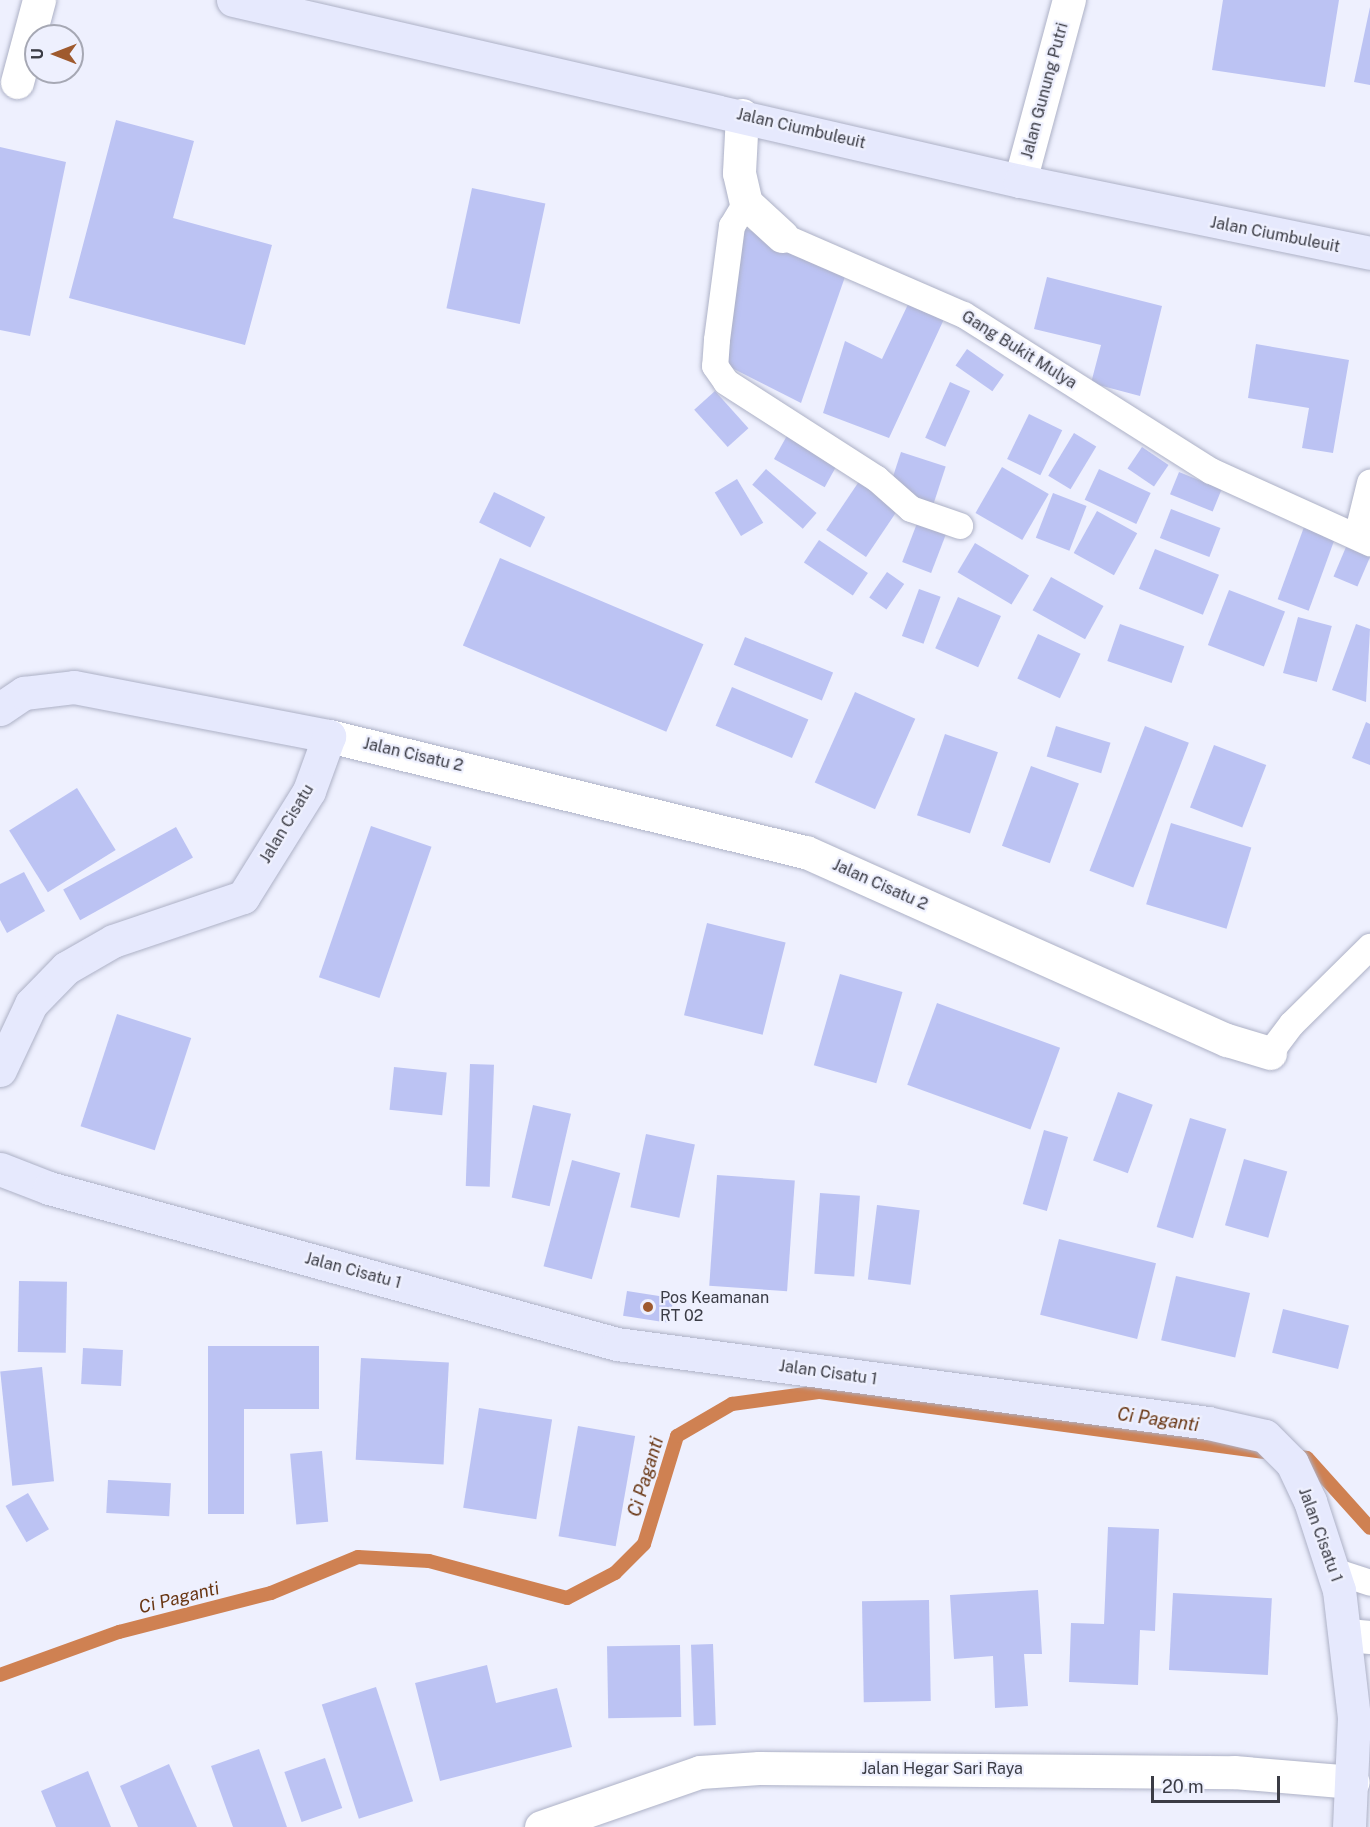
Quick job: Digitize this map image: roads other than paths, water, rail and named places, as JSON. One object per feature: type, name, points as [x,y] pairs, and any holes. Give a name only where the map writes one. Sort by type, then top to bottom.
[{"type":"street","points":[[17,82],[39,0]]},
{"type":"street","name":"Jalan Ciumbuleuit","points":[[233,0],[742,115],[1020,181],[1370,253]]},
{"type":"street","name":"Jalan Gunung Putri","points":[[1020,181],[1069,0]]},
{"type":"street","points":[[742,115],[740,173],[746,203]]},
{"type":"street","name":"Gang Bukit Mulya","points":[[746,203],[782,236]]},
{"type":"street","points":[[0,708],[24,693],[74,687],[329,736]]},
{"type":"street","name":"Jalan Cisatu 2","points":[[329,736],[806,852],[1227,1040],[1270,1053]]},
{"type":"street","name":"Jalan Cisatu","points":[[0,1070],[31,1004],[66,968],[112,941],[243,897],[309,790],[329,736]]},
{"type":"street","name":"Jalan Cisatu 1","points":[[0,1169],[49,1188],[617,1344],[1208,1424],[1265,1436],[1292,1462],[1359,1636],[1349,1827]]},
{"type":"street","name":"Jalan Hegar Sari Raya","points":[[541,1827],[700,1772],[759,1768],[1234,1772],[1353,1782]]},
{"type":"lane","points":[[746,203],[732,226],[715,366],[721,374],[911,508],[960,526]]},
{"type":"lane","name":"Gang Bukit Mulya","points":[[782,236],[964,315],[1211,471],[1364,540]]},
{"type":"lane","points":[[1364,540],[1370,483]]},
{"type":"lane","name":"Jalan Cisatu 2","points":[[1270,1053],[1292,1024],[1370,946]]},
{"type":"lane","points":[[1334,1571],[1370,1583]]},
{"type":"waterway","name":"Ci Paganti","points":[[0,1675],[119,1632],[271,1593],[358,1557],[429,1561],[567,1598],[615,1573],[644,1544],[677,1436],[732,1404],[820,1392],[1272,1453]]},
{"type":"waterway","name":"Ci Paganti","points":[[1294,1456],[1307,1458],[1370,1528]]},
{"type":"place","name":"Pos Keamanan RT 02","points":[[648,1307]]}]
